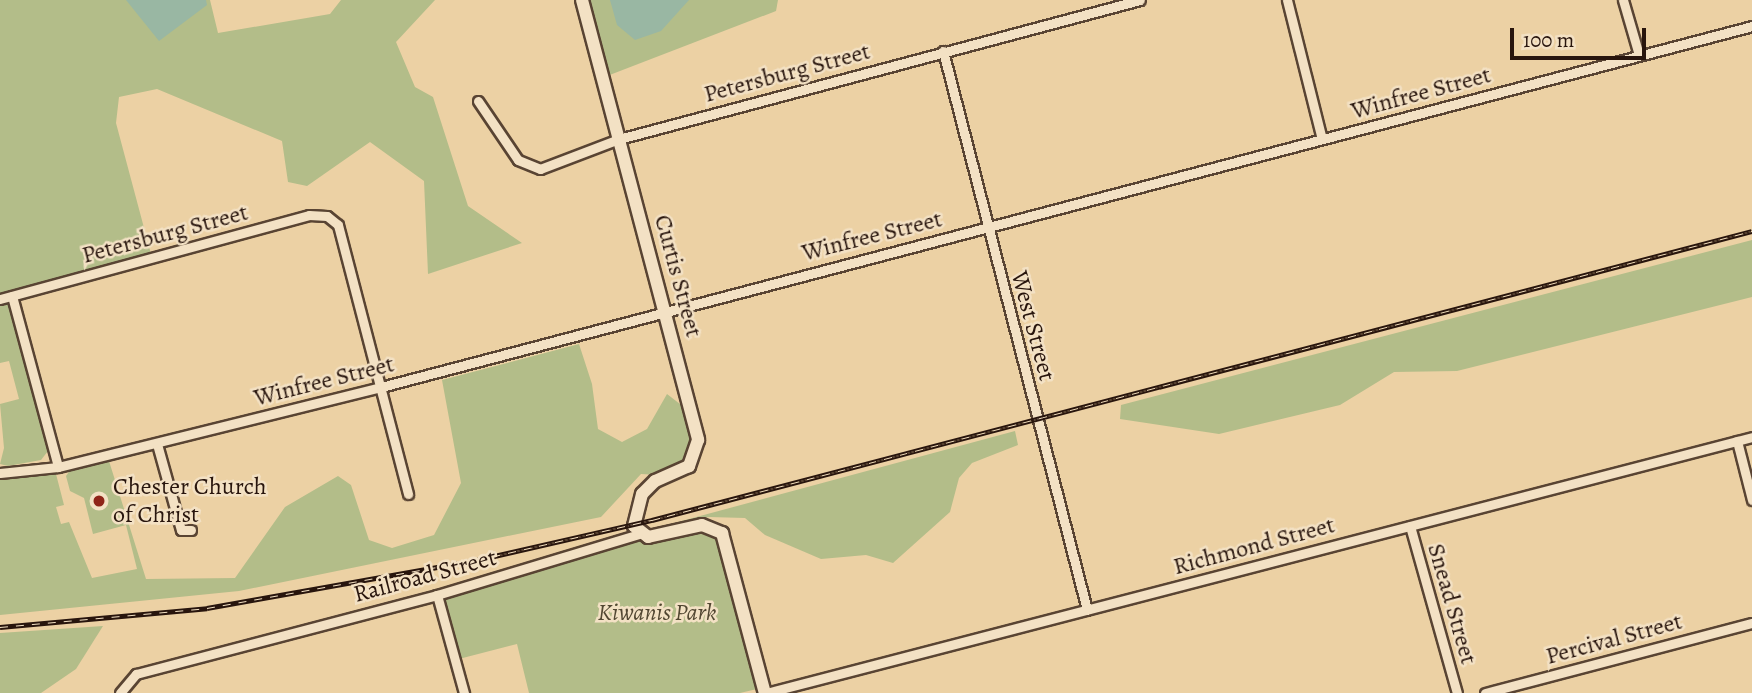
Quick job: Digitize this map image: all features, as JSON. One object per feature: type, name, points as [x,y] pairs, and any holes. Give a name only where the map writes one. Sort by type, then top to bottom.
[{"type":"street","name":"Curtis Street","points":[[582,0],[693,409],[698,449],[685,469],[655,481],[642,494],[633,519],[639,534]]},
{"type":"street","name":"Petersburg Street","points":[[478,101],[510,151],[534,169],[619,139],[1101,5],[1140,0]]},
{"type":"street","points":[[1287,0],[1322,138]]},
{"type":"street","points":[[1623,0],[1639,55]]},
{"type":"street","name":"Winfree Street","points":[[0,473],[58,467],[381,387],[665,310],[1752,26]]},
{"type":"street","name":"West Street","points":[[943,51],[1087,610]]},
{"type":"street","name":"Petersburg Street","points":[[0,299],[309,215],[327,216],[338,225],[381,387]]},
{"type":"street","points":[[12,296],[58,467]]},
{"type":"street","points":[[381,387],[408,494]]},
{"type":"street","name":"Richmond Street","points":[[766,693],[1752,437]]},
{"type":"street","points":[[1737,441],[1752,500]]},
{"type":"street","points":[[157,444],[181,530],[191,530]]},
{"type":"street","name":"Snead Street","points":[[1410,526],[1457,693]]},
{"type":"street","name":"Railroad Street","points":[[120,693],[131,676],[146,671],[437,595],[639,534],[648,537],[713,527],[722,533],[728,548],[766,693]]},
{"type":"street","points":[[437,595],[464,693]]},
{"type":"street","name":"Percival Street","points":[[1485,693],[1752,623]]},
{"type":"green space","points":[[0,0],[210,0],[218,33],[330,14],[341,0],[435,0],[396,42],[415,87],[433,97],[468,206],[522,243],[428,274],[424,181],[370,142],[307,186],[288,182],[282,141],[157,89],[119,97],[116,123],[151,254],[0,294]]},
{"type":"green space","points":[[587,0],[778,0],[776,11],[607,76]]},
{"type":"green space","points":[[1752,240],[1752,297],[1457,371],[1394,372],[1340,405],[1219,434],[1120,419],[1121,405]]},
{"type":"green space","points":[[0,303],[11,303],[48,451],[41,460],[8,466],[0,464],[4,448],[0,404],[19,399],[9,361],[0,363]]},
{"type":"green space","points":[[579,344],[592,384],[598,429],[622,442],[647,429],[667,394],[689,411],[694,439],[687,462],[659,475],[641,474],[601,517],[239,591],[0,615],[0,480],[56,474],[64,505],[56,507],[61,524],[69,522],[92,578],[137,569],[126,525],[93,534],[84,498],[70,491],[66,476],[71,469],[109,461],[146,579],[235,578],[285,507],[338,476],[351,485],[369,540],[392,548],[434,535],[461,483],[442,380]]},
{"type":"green space","points":[[1015,431],[1018,445],[972,463],[959,478],[950,512],[893,563],[866,555],[821,559],[765,535],[745,518],[709,517],[663,526]]},
{"type":"green space","name":"Kiwanis Park","points":[[709,525],[722,533],[757,689],[740,693],[529,693],[517,644],[455,660],[439,600],[639,534]]},
{"type":"green space","points":[[103,626],[76,669],[41,693],[0,693],[0,633]]},
{"type":"shaded area","points":[[126,0],[206,0],[207,5],[159,41]]},
{"type":"shaded area","points":[[610,0],[689,0],[661,31],[635,40],[617,25]]},
{"type":"railway","points":[[0,627],[207,608],[477,560],[652,520],[1752,231]]},
{"type":"place","name":"Chester Church of Christ","points":[[99,501]]}]
